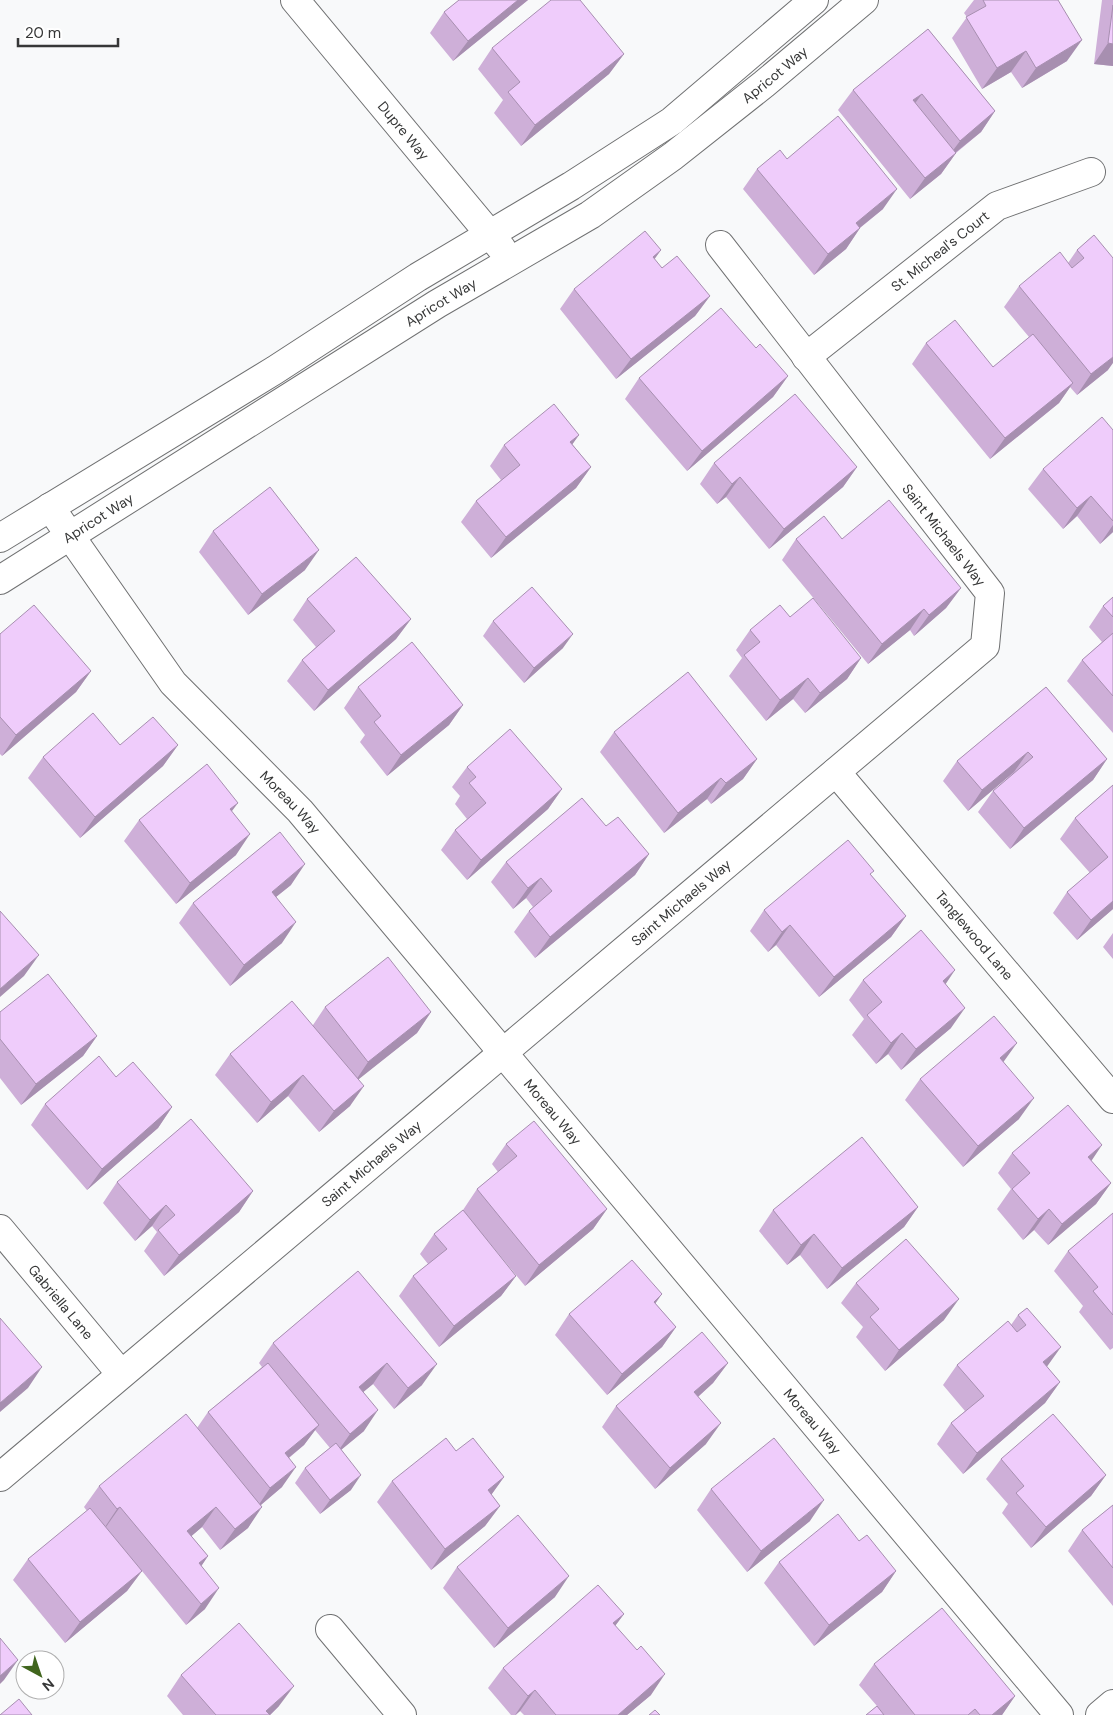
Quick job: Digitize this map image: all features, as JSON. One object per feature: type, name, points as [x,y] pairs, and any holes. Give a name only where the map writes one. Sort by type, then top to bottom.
[{"type":"street","name":"Dupre Way","points":[[295,0],[491,234],[511,261]]},
{"type":"street","points":[[0,538],[267,375],[418,277],[571,186],[672,121],[814,0]]},
{"type":"street","name":"Apricot Way","points":[[0,580],[71,537],[428,309],[590,215],[673,156],[764,84],[864,0]]},
{"type":"street","name":"St. Micheal's Court","points":[[806,357],[998,206],[1091,172]]},
{"type":"street","name":"Saint Michaels Way","points":[[0,1476],[985,646],[990,593],[720,246]]},
{"type":"street","name":"Moreau Way","points":[[50,507],[173,683],[300,810],[1059,1715]]},
{"type":"street","name":"Tanglewood Lane","points":[[836,772],[1113,1099]]},
{"type":"street","name":"Gabriella Lane","points":[[0,1230],[121,1374]]},
{"type":"street","points":[[330,1629],[402,1715]]},
{"type":"street","points":[[1100,1715],[1113,1704]]},
{"type":"building","points":[[459,0],[518,0],[468,41],[444,12]]},
{"type":"building","points":[[551,0],[580,0],[624,54],[535,125],[508,92],[520,82],[492,48]]},
{"type":"building","points":[[983,0],[1058,0],[1082,40],[1036,68],[1026,51],[997,68],[966,17],[986,6]]},
{"type":"building","points":[[1113,5],[1113,44],[1108,43]]},
{"type":"building","points":[[928,29],[995,111],[960,141],[922,94],[913,100],[956,153],[925,178],[853,90]]},
{"type":"building","points":[[838,116],[897,189],[856,223],[860,228],[828,254],[757,169],[780,150],[787,159]]},
{"type":"building","points":[[645,231],[661,250],[653,257],[662,268],[677,256],[710,296],[631,359],[574,289]]},
{"type":"building","points":[[1094,235],[1113,258],[1113,357],[1091,374],[1019,286],[1060,252],[1072,268],[1084,258],[1077,250]]},
{"type":"building","points":[[721,308],[756,348],[760,344],[788,376],[702,451],[639,378]]},
{"type":"building","points":[[955,320],[993,367],[1033,334],[1073,383],[1005,438],[926,343]]},
{"type":"building","points":[[795,394],[857,467],[784,529],[740,477],[732,484],[714,463]]},
{"type":"building","points":[[554,404],[579,435],[570,442],[591,467],[506,537],[476,501],[520,465],[504,445]]},
{"type":"building","points":[[1102,417],[1113,430],[1113,521],[1091,496],[1077,508],[1043,469]]},
{"type":"building","points":[[270,487],[319,550],[262,594],[213,531]]},
{"type":"building","points":[[889,500],[961,588],[929,615],[924,609],[882,644],[796,539],[824,516],[842,539]]},
{"type":"building","points":[[356,557],[411,619],[328,690],[302,660],[335,631],[307,599]]},
{"type":"building","points":[[532,587],[573,634],[534,668],[493,621]]},
{"type":"building","points":[[1113,597],[1113,617],[1103,606]]},
{"type":"building","points":[[813,598],[861,658],[820,693],[808,678],[780,700],[744,655],[760,642],[750,630],[780,605],[790,617]]},
{"type":"building","points":[[34,605],[91,671],[16,735],[0,717],[0,634]]},
{"type":"building","points":[[1113,633],[1113,696],[1082,660]]},
{"type":"building","points":[[412,642],[463,705],[401,755],[374,722],[381,716],[358,687]]},
{"type":"building","points":[[688,672],[757,759],[726,783],[721,778],[678,813],[614,732]]},
{"type":"building","points":[[1046,687],[1107,759],[1024,828],[993,791],[1033,757],[1028,752],[982,790],[957,761]]},
{"type":"building","points":[[93,713],[120,745],[153,717],[178,745],[95,817],[43,757]]},
{"type":"building","points":[[510,729],[562,789],[481,860],[455,830],[486,803],[469,783],[476,777],[467,767]]},
{"type":"building","points":[[207,764],[238,803],[230,809],[250,834],[190,883],[139,820]]},
{"type":"building","points":[[1113,785],[1113,901],[1091,920],[1067,892],[1108,857],[1075,818]]},
{"type":"building","points":[[582,798],[606,826],[618,817],[649,854],[550,937],[529,911],[552,891],[541,878],[528,888],[506,862]]},
{"type":"building","points":[[280,832],[305,864],[272,892],[296,922],[244,965],[193,903]]},
{"type":"building","points":[[848,840],[874,871],[870,874],[906,916],[834,977],[790,925],[782,932],[764,910]]},
{"type":"building","points":[[0,911],[39,955],[0,989]]},
{"type":"building","points":[[921,930],[955,970],[943,981],[965,1008],[916,1049],[902,1033],[891,1043],[867,1015],[882,1002],[863,980]]},
{"type":"building","points":[[388,957],[431,1012],[368,1062],[325,1007]]},
{"type":"building","points":[[48,974],[97,1036],[36,1084],[0,1039],[0,1012]]},
{"type":"building","points":[[292,1001],[364,1086],[334,1111],[303,1075],[271,1102],[230,1054]]},
{"type":"building","points":[[994,1016],[1017,1043],[1000,1058],[1034,1098],[978,1146],[920,1079]]},
{"type":"building","points":[[99,1056],[116,1077],[133,1062],[172,1107],[102,1169],[45,1104]]},
{"type":"building","points":[[1068,1105],[1102,1145],[1088,1157],[1111,1183],[1062,1224],[1049,1209],[1038,1219],[1012,1189],[1030,1173],[1012,1153]]},
{"type":"building","points":[[191,1119],[253,1191],[179,1255],[158,1230],[175,1215],[166,1205],[150,1220],[117,1182]]},
{"type":"building","points":[[534,1121],[607,1209],[539,1265],[477,1189],[517,1156],[506,1144]]},
{"type":"building","points":[[862,1137],[918,1207],[842,1268],[814,1234],[801,1245],[773,1210]]},
{"type":"building","points":[[463,1210],[516,1276],[454,1326],[413,1276],[447,1249],[434,1234]]},
{"type":"building","points":[[1113,1213],[1113,1315],[1093,1291],[1098,1287],[1068,1251]]},
{"type":"building","points":[[906,1239],[959,1299],[899,1350],[870,1317],[879,1309],[856,1283]]},
{"type":"building","points":[[632,1260],[662,1294],[654,1302],[676,1327],[622,1374],[569,1314]]},
{"type":"building","points":[[358,1271],[437,1364],[408,1388],[387,1363],[359,1387],[378,1410],[350,1434],[273,1343]]},
{"type":"building","points":[[1027,1308],[1061,1347],[1043,1362],[1060,1382],[977,1453],[951,1423],[984,1396],[957,1365],[1008,1321],[1017,1332],[1026,1325],[1018,1315]]},
{"type":"building","points":[[0,1318],[42,1367],[0,1403]]},
{"type":"building","points":[[702,1332],[728,1363],[694,1392],[721,1423],[670,1468],[616,1406]]},
{"type":"building","points":[[268,1363],[319,1425],[285,1453],[296,1467],[270,1488],[208,1412]]},
{"type":"building","points":[[186,1414],[262,1507],[235,1529],[216,1507],[187,1531],[208,1556],[199,1563],[219,1588],[201,1604],[120,1507],[117,1509],[99,1486]]},
{"type":"building","points":[[1053,1414],[1106,1475],[1046,1527],[1016,1493],[1024,1486],[1001,1459]]},
{"type":"building","points":[[446,1438],[456,1451],[473,1438],[504,1477],[488,1490],[500,1506],[445,1549],[392,1481]]},
{"type":"building","points":[[774,1438],[824,1500],[761,1551],[711,1489]]},
{"type":"building","points":[[336,1443],[361,1475],[330,1500],[305,1468]]},
{"type":"building","points":[[1113,1505],[1113,1568],[1082,1530]]},
{"type":"building","points":[[90,1508],[142,1571],[80,1622],[28,1559]]},
{"type":"building","points":[[838,1514],[859,1541],[867,1535],[896,1571],[829,1625],[779,1562]]},
{"type":"building","points":[[518,1515],[569,1576],[508,1628],[457,1567]]},
{"type":"building","points":[[598,1585],[624,1614],[613,1623],[637,1650],[641,1646],[665,1674],[618,1715],[556,1715],[535,1690],[528,1696],[503,1668]]},
{"type":"building","points":[[942,1608],[1015,1696],[992,1715],[980,1715],[975,1709],[968,1715],[915,1715],[874,1664]]},
{"type":"building","points":[[239,1623],[294,1686],[266,1711],[270,1715],[216,1715],[181,1675]]},
{"type":"building","points":[[0,1638],[15,1656],[15,1663],[0,1676]]},
{"type":"building","points":[[20,1700],[32,1715],[0,1715]]},
{"type":"building","points":[[877,1706],[884,1715],[866,1715]]},
{"type":"building","points":[[655,1710],[660,1715],[649,1715]]}]
